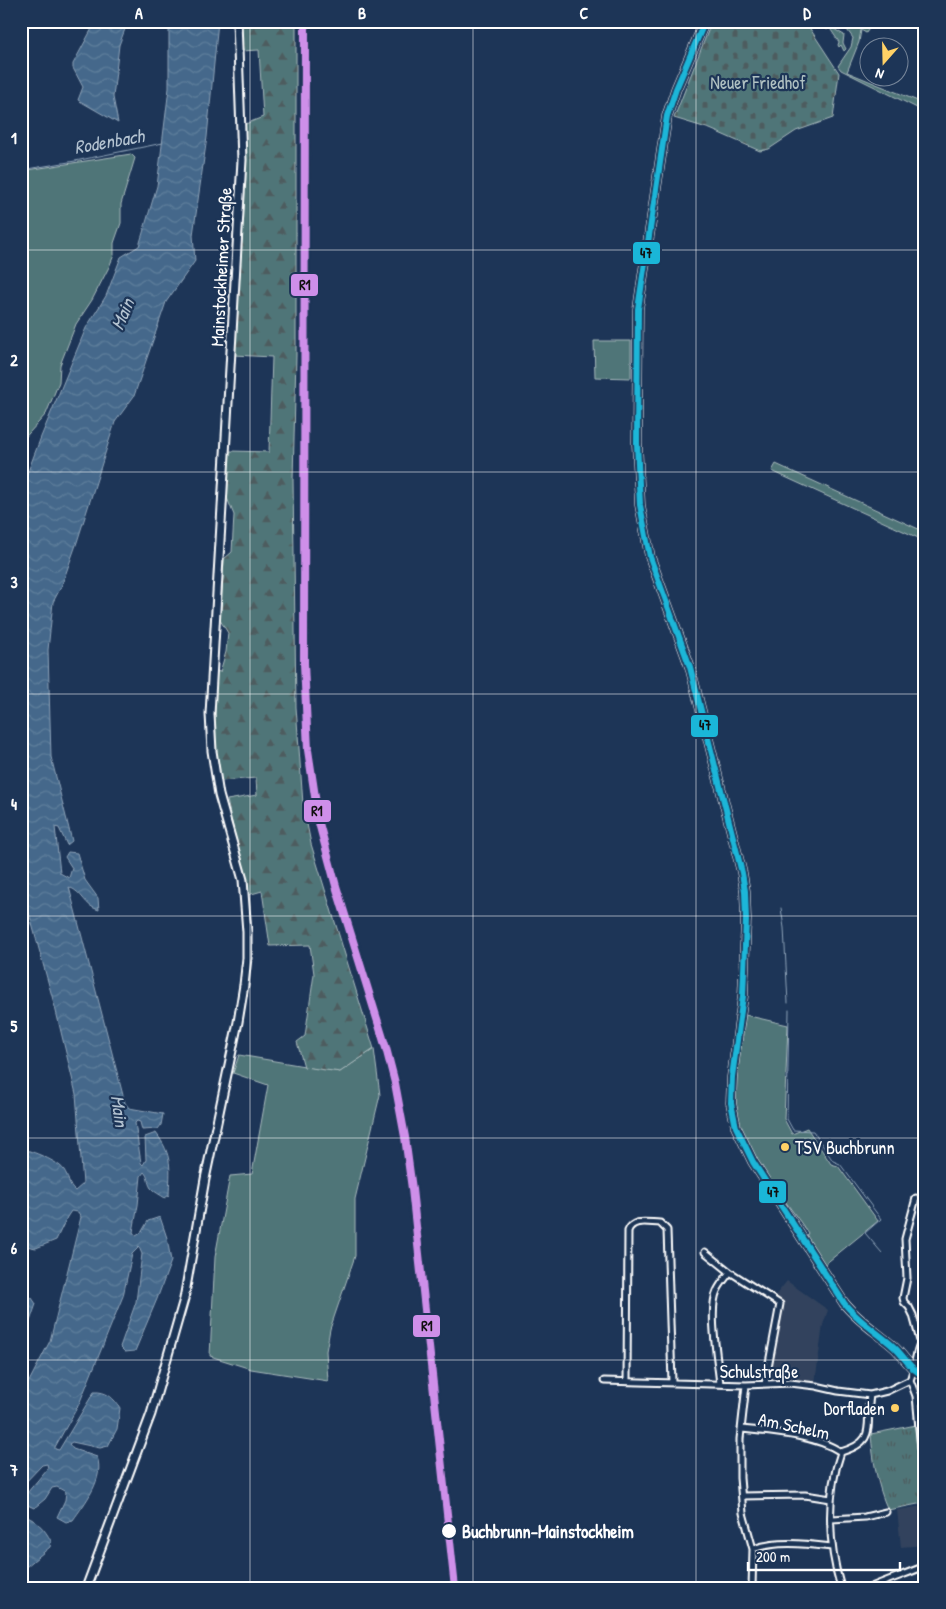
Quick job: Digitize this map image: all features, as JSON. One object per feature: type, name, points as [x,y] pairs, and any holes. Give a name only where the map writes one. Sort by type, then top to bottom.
[{"type":"main road","name":"Mainstockheimer Straße","points":[[86,1588],[151,1414],[184,1299],[205,1179],[238,1022],[247,958],[243,880],[218,795],[212,751],[210,714],[242,160],[237,21]]},
{"type":"main road","points":[[706,21],[676,89],[667,116],[640,289],[637,329],[638,472],[643,527],[650,557],[690,667],[745,891],[746,920],[743,996],[732,1077],[731,1103],[736,1127],[753,1162],[844,1303],[854,1315],[896,1349],[908,1365],[925,1376]]},
{"type":"street","points":[[916,1198],[905,1239],[906,1278],[903,1298],[913,1315],[920,1341],[910,1380],[916,1396],[925,1491]]},
{"type":"street","points":[[627,1381],[628,1231],[630,1225],[635,1222],[652,1222],[660,1223],[667,1230],[672,1382]]},
{"type":"street","points":[[705,1252],[730,1272],[780,1304],[765,1384]]},
{"type":"street","points":[[720,1384],[714,1305],[716,1292],[730,1272]]},
{"type":"street","points":[[920,1341],[925,1335]]},
{"type":"street","name":"Schulstraße","points":[[604,1381],[746,1385],[790,1382],[838,1392],[870,1396],[910,1380]]},
{"type":"street","points":[[746,1385],[741,1429],[742,1496],[753,1549],[752,1588]]},
{"type":"street","name":"Am Schelm","points":[[741,1429],[807,1439],[833,1447],[841,1452],[852,1449],[864,1441],[868,1433],[870,1396]]},
{"type":"street","name":"Am Schelm","points":[[841,1452],[835,1468],[831,1547],[841,1588]]},
{"type":"street","points":[[742,1496],[805,1495],[832,1498]]},
{"type":"street","points":[[832,1519],[865,1517],[886,1512]]},
{"type":"street","points":[[753,1549],[772,1544],[804,1544],[831,1547]]},
{"type":"street","points":[[869,1588],[902,1577],[925,1566]]},
{"type":"shaded area","points":[[787,1281],[828,1310],[823,1325],[815,1383],[788,1379],[769,1379],[782,1303],[775,1296]]},
{"type":"shaded area","points":[[922,1506],[925,1545],[901,1547],[897,1510]]},
{"type":"green space","points":[[240,21],[296,21],[296,355],[293,480],[296,707],[303,804],[311,844],[374,1049],[340,1072],[304,1067],[297,1042],[305,1036],[314,974],[310,945],[270,946],[262,891],[248,895],[227,800],[257,795],[256,778],[221,781],[215,744],[215,671],[220,672],[226,652],[228,633],[220,620],[224,559],[232,552],[234,515],[225,493],[230,451],[269,452],[272,357],[234,355],[243,125],[263,117],[259,50],[241,51]]},
{"type":"green space","name":"Neuer Friedhof","points":[[712,21],[805,21],[839,73],[833,118],[796,131],[769,149],[760,151],[710,129],[674,118]]},
{"type":"green space","points":[[836,21],[874,21],[866,33],[861,30],[858,44],[847,72],[858,77],[858,78],[841,70],[838,66],[851,47],[853,38],[845,27]]},
{"type":"green space","points":[[824,23],[844,35],[843,43],[846,49],[844,51],[841,45],[839,47],[839,42],[829,27],[827,30]]},
{"type":"green space","points":[[877,88],[886,88],[925,104],[925,112]]},
{"type":"green space","points":[[131,154],[135,158],[121,204],[121,223],[114,243],[114,255],[92,300],[76,324],[60,365],[59,382],[46,414],[21,442],[21,171]]},
{"type":"green space","points":[[594,341],[631,341],[631,378],[595,377]]},
{"type":"green space","points":[[776,464],[925,532],[925,541],[772,471]]},
{"type":"green space","name":"TSV Buchbrunn","points":[[745,1015],[788,1025],[784,1119],[792,1134],[807,1128],[831,1164],[838,1166],[878,1221],[824,1265],[806,1236],[808,1233],[754,1154],[739,1120],[735,1103],[735,1082]]},
{"type":"green space","points":[[374,1049],[380,1095],[355,1199],[355,1256],[330,1329],[326,1351],[328,1381],[251,1369],[210,1356],[215,1257],[230,1176],[252,1174],[268,1085],[233,1073],[239,1055],[340,1072]]},
{"type":"green space","points":[[916,1425],[923,1503],[888,1510],[876,1472],[871,1434]]},
{"type":"water","points":[[96,21],[128,21],[119,45],[113,97],[118,123],[78,100],[83,87],[73,68],[73,64]]},
{"type":"water","name":"Main","points":[[169,21],[218,21],[207,137],[193,235],[195,261],[166,302],[134,396],[115,422],[77,542],[61,587],[53,602],[48,650],[51,757],[72,841],[67,845],[59,828],[55,827],[60,873],[69,878],[72,868],[65,857],[68,852],[77,853],[85,880],[98,898],[99,910],[90,906],[78,893],[69,887],[125,1103],[129,1108],[163,1114],[161,1125],[158,1129],[142,1130],[140,1122],[137,1121],[135,1123],[141,1163],[143,1165],[146,1160],[145,1137],[156,1133],[165,1149],[170,1170],[169,1195],[165,1198],[152,1189],[144,1172],[141,1176],[133,1232],[136,1236],[141,1233],[148,1221],[160,1217],[167,1238],[171,1261],[135,1351],[125,1352],[120,1347],[136,1302],[142,1254],[139,1247],[132,1254],[123,1296],[79,1404],[55,1447],[55,1449],[59,1450],[94,1392],[109,1396],[120,1408],[117,1429],[108,1446],[100,1448],[72,1442],[69,1444],[73,1449],[97,1457],[99,1465],[96,1482],[88,1498],[73,1520],[66,1522],[57,1517],[65,1500],[66,1492],[57,1487],[52,1488],[45,1499],[34,1508],[21,1502],[48,1468],[47,1464],[42,1465],[21,1487],[21,1397],[50,1341],[81,1217],[78,1212],[71,1211],[56,1240],[36,1248],[21,1245],[21,1149],[57,1163],[66,1173],[71,1187],[75,1191],[83,1184],[76,1094],[55,1007],[21,884],[21,490],[86,328],[106,296],[121,257],[139,246],[157,186],[169,88]]},
{"type":"water","points":[[21,1294],[32,1298],[36,1304],[21,1347]]},
{"type":"water","points":[[21,1515],[26,1516],[39,1525],[51,1541],[50,1547],[21,1571]]},
{"type":"waterway","name":"Rodenbach","points":[[21,170],[163,143]]},
{"type":"waterway","points":[[781,908],[784,928],[788,1003]]},
{"type":"waterway","points":[[789,1010],[787,1119],[793,1130],[813,1131],[833,1161],[840,1164],[881,1219],[865,1233],[882,1253]]},
{"type":"waterway","points":[[914,1417],[922,1497],[925,1562]]},
{"type":"transit line","name":"R1","points":[[305,21],[304,663],[308,750],[319,823],[336,886],[386,1048],[405,1137],[455,1588]]},
{"type":"transit line","name":"47","points":[[705,21],[676,89],[667,116],[638,309],[637,443],[640,505],[650,557],[690,667],[745,891],[746,920],[743,996],[732,1077],[731,1103],[736,1127],[753,1162],[844,1303],[861,1321],[894,1347],[915,1370],[925,1376]]},
{"type":"place","name":"TSV Buchbrunn","points":[[785,1147]]},
{"type":"place","name":"Dorfladen","points":[[895,1408]]},
{"type":"place","name":"Buchbrunn-Mainstockheim","points":[[449,1531]]}]
